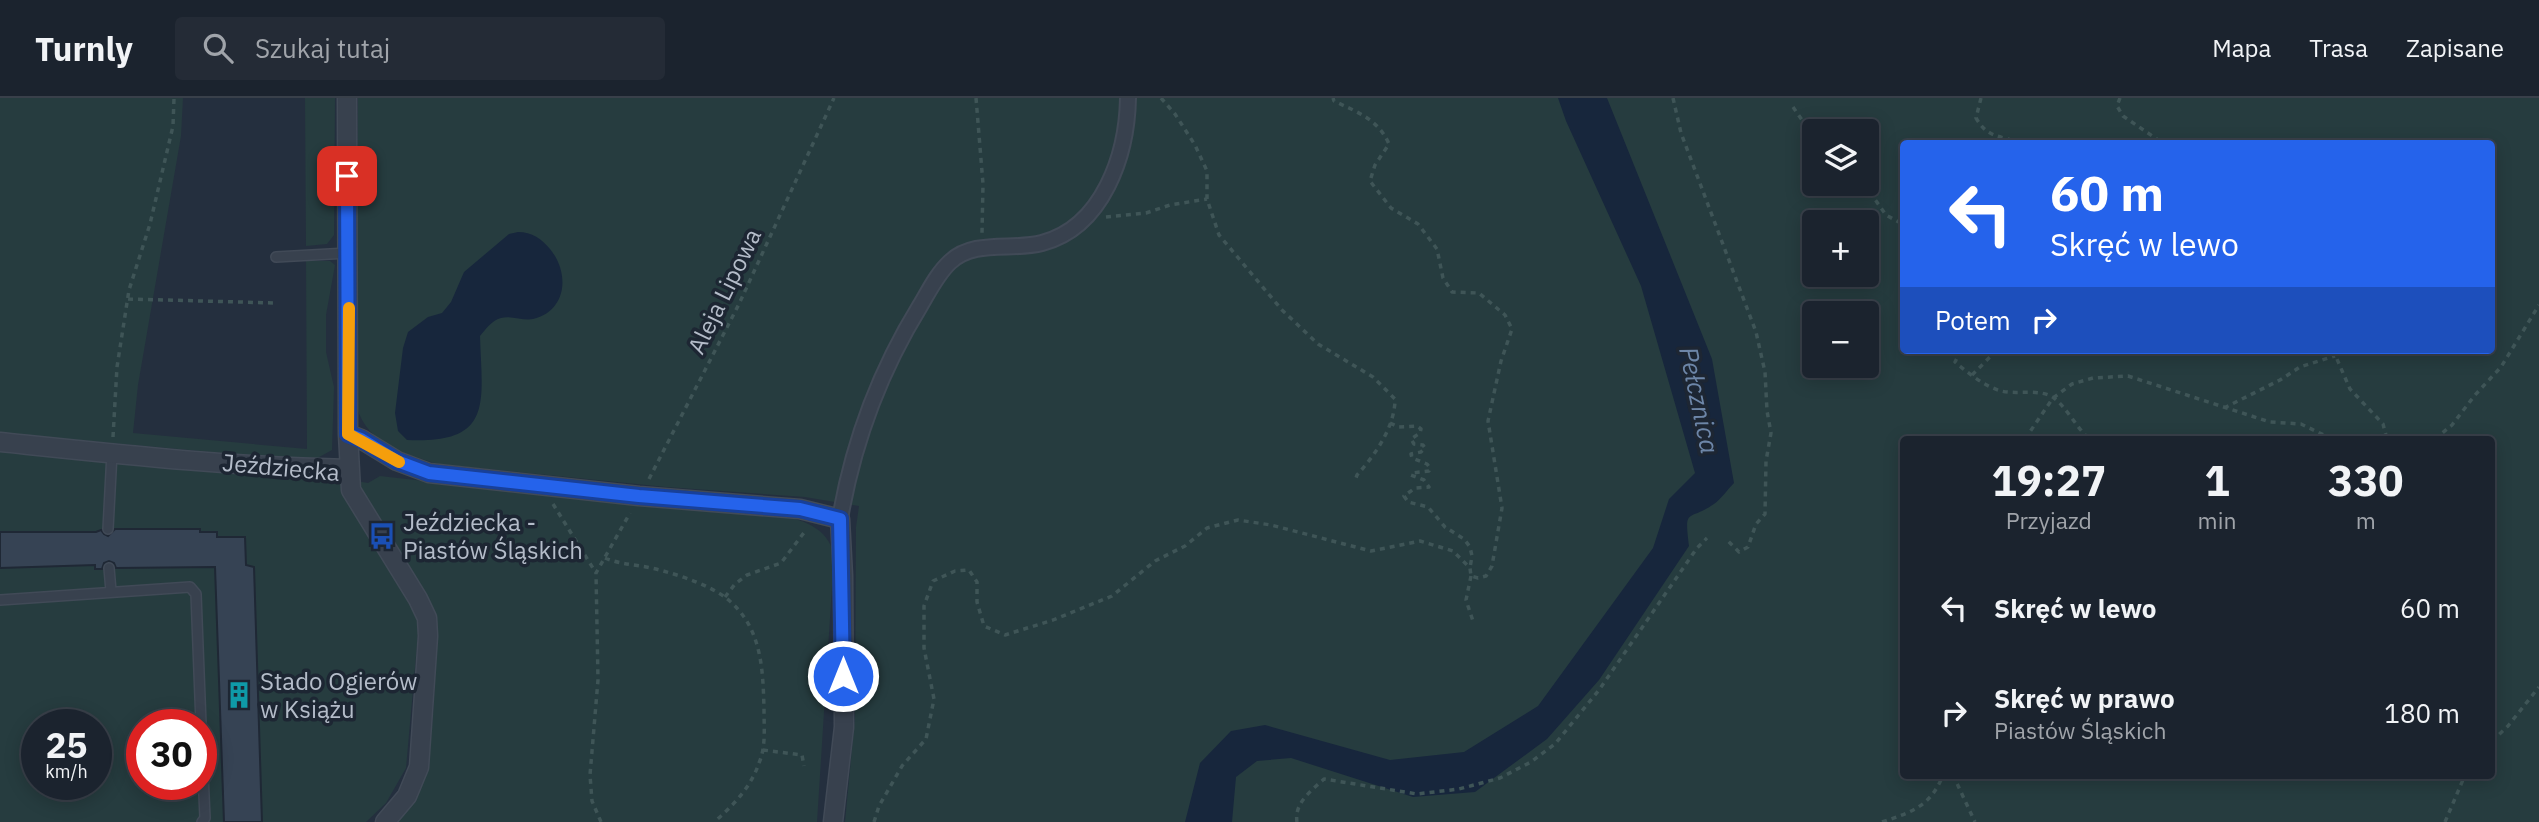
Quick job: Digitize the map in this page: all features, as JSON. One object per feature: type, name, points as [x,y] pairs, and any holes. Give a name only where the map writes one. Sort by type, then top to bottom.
[{"type":"street","points":[[347,98],[349,469]]},
{"type":"street","points":[[833,822],[844,727],[840,519],[858,443],[872,400],[911,321],[936,279],[950,262],[961,254],[980,249],[1041,243],[1071,229],[1086,217],[1100,199],[1121,152],[1128,98]]},
{"type":"street","points":[[348,434],[397,461],[429,473],[639,496],[770,506],[840,519]]},
{"type":"street","name":"Jeździecka","points":[[0,442],[112,453],[349,469],[351,490],[356,502],[418,599],[427,618],[419,767],[407,796],[385,822]]},
{"type":"lane","points":[[276,257],[348,253]]},
{"type":"lane","points":[[108,529],[112,453]]},
{"type":"lane","points":[[109,568],[111,591]]},
{"type":"lane","points":[[0,600],[190,587],[195,594],[200,709]]},
{"type":"lane","points":[[202,822],[205,818],[204,800]]},
{"type":"path","points":[[112,453],[117,367],[128,299],[150,224],[173,126],[174,98]]},
{"type":"path","name":"Aleja Lipowa","points":[[596,573],[739,304],[834,98]]},
{"type":"path","points":[[976,98],[983,184],[980,249]]},
{"type":"path","points":[[1161,98],[1195,145],[1207,171],[1207,199],[1219,235],[1282,310],[1318,344],[1352,363],[1387,389],[1395,399],[1390,423],[1382,441],[1355,481]]},
{"type":"path","points":[[1333,98],[1334,102],[1363,115],[1382,129],[1388,144],[1375,165],[1370,181],[1391,208],[1418,224],[1437,249],[1443,278],[1452,292],[1479,293],[1505,315],[1512,329],[1498,373],[1488,421],[1502,508],[1492,566],[1486,576],[1471,576]]},
{"type":"path","points":[[1673,98],[1681,133],[1756,332],[1765,372],[1767,411],[1772,433],[1766,461],[1765,514],[1756,524],[1748,547],[1739,552],[1726,539]]},
{"type":"path","points":[[1981,98],[1976,118],[1982,128],[1990,135],[2007,140]]},
{"type":"path","points":[[2120,98],[2117,106],[2123,116],[2158,140]]},
{"type":"path","points":[[1793,107],[1802,120]]},
{"type":"path","points":[[1873,196],[1886,215],[1900,223]]},
{"type":"path","points":[[1086,217],[1146,213],[1170,205],[1207,199]]},
{"type":"path","points":[[128,299],[276,303]]},
{"type":"path","points":[[2439,436],[2452,425],[2501,367],[2539,305]]},
{"type":"path","points":[[1959,354],[1955,362],[1998,390],[2017,394],[2037,393],[2053,398],[2086,436]]},
{"type":"path","points":[[1972,375],[1993,354]]},
{"type":"path","points":[[2224,408],[2300,367],[2335,356],[2350,389],[2383,425],[2386,436]]},
{"type":"path","points":[[2027,436],[2053,398],[2072,384],[2093,377],[2128,376],[2270,422],[2301,424],[2326,436]]},
{"type":"path","points":[[1390,423],[1399,427],[1417,426],[1421,429],[1420,433],[1411,439],[1414,444],[1423,445],[1425,449],[1411,454],[1412,458],[1430,468],[1429,471],[1412,472],[1411,475],[1424,480],[1429,487],[1415,488],[1404,496],[1408,502],[1429,507],[1445,527],[1464,539],[1470,547],[1471,576],[1466,600],[1474,624]]},
{"type":"path","points":[[540,484],[596,573],[598,680],[590,775],[592,802],[601,822]]},
{"type":"path","points":[[725,597],[735,584],[747,575],[774,567],[788,556],[811,525],[816,513]]},
{"type":"path","points":[[874,822],[879,806],[902,766],[926,739],[934,699],[924,648],[924,606],[933,581],[955,571],[969,570],[977,582],[977,602],[984,625],[1005,635],[1053,620],[1112,596],[1155,561],[1185,546],[1207,528],[1238,520],[1271,525],[1371,551],[1420,541],[1453,551],[1470,568]]},
{"type":"path","points":[[1297,822],[1296,813],[1307,794],[1324,779],[1417,794],[1459,789],[1500,778],[1531,762],[1555,744],[1599,690],[1697,548],[1707,538]]},
{"type":"path","points":[[605,558],[621,565],[660,570],[725,597],[748,623],[761,655],[763,750],[752,779],[743,793],[714,822]]},
{"type":"path","points":[[2495,738],[2539,687]]},
{"type":"path","points":[[763,750],[802,755],[804,766]]},
{"type":"path","points":[[1882,822],[1916,808],[1936,794],[1942,779]]},
{"type":"path","points":[[1955,779],[1975,822]]},
{"type":"path","points":[[2445,822],[2463,779]]},
{"type":"green space","points":[[0,98],[183,98],[181,136],[138,385],[133,433],[307,449],[306,261],[330,261],[335,265],[326,315],[326,352],[334,387],[332,450],[312,461],[0,433]]},
{"type":"green space","points":[[305,98],[335,98],[334,235],[327,244],[306,246]]},
{"type":"green space","points":[[358,98],[2539,98],[2539,822],[845,822],[855,717],[856,527],[859,506],[805,497],[666,487],[438,464],[385,444],[366,426],[355,399]]},
{"type":"green space","points":[[0,448],[340,475],[350,505],[410,597],[419,623],[406,768],[386,803],[366,822],[0,822]]},
{"type":"green space","points":[[380,476],[540,494],[777,515],[804,522],[820,531],[831,545],[834,555],[817,822],[395,822],[409,805],[426,772],[433,713],[435,639],[429,606],[421,590],[372,513],[356,481],[368,483]]},
{"type":"water","name":"Pełcznica","points":[[1558,98],[1607,98],[1712,359],[1734,483],[1714,504],[1690,517],[1687,525],[1689,546],[1599,680],[1547,739],[1475,792],[1413,797],[1291,758],[1257,761],[1236,777],[1232,822],[1185,822],[1200,763],[1231,731],[1265,725],[1390,760],[1464,752],[1538,706],[1653,548],[1669,499],[1695,473],[1641,286]]},
{"type":"water","points":[[518,232],[540,239],[550,249],[561,269],[562,290],[559,300],[544,315],[533,319],[497,319],[480,336],[481,399],[477,415],[469,427],[455,435],[407,440],[398,431],[395,413],[403,348],[408,332],[428,317],[442,313],[451,302],[464,272],[509,234]]},
{"type":"building","name":"Stado Ogierów w Książu","points":[[115,529],[200,529],[200,532],[217,532],[217,537],[245,537],[246,565],[254,567],[262,822],[224,822],[215,567],[116,568],[114,563],[109,561],[104,563],[102,569],[95,569],[95,565],[0,568],[0,532],[101,530],[108,536]]},
{"type":"slow traffic","points":[[349,308],[348,434],[399,462]]},
{"type":"place","name":"Jeździecka - Piastów Śląskich","points":[[382,536]]},
{"type":"place","name":"Stado Ogierów w Książu","points":[[239,695]]},
{"type":"route","points":[[347,176],[348,434],[397,461],[429,473],[639,496],[800,509],[840,519],[843,676]]}]
